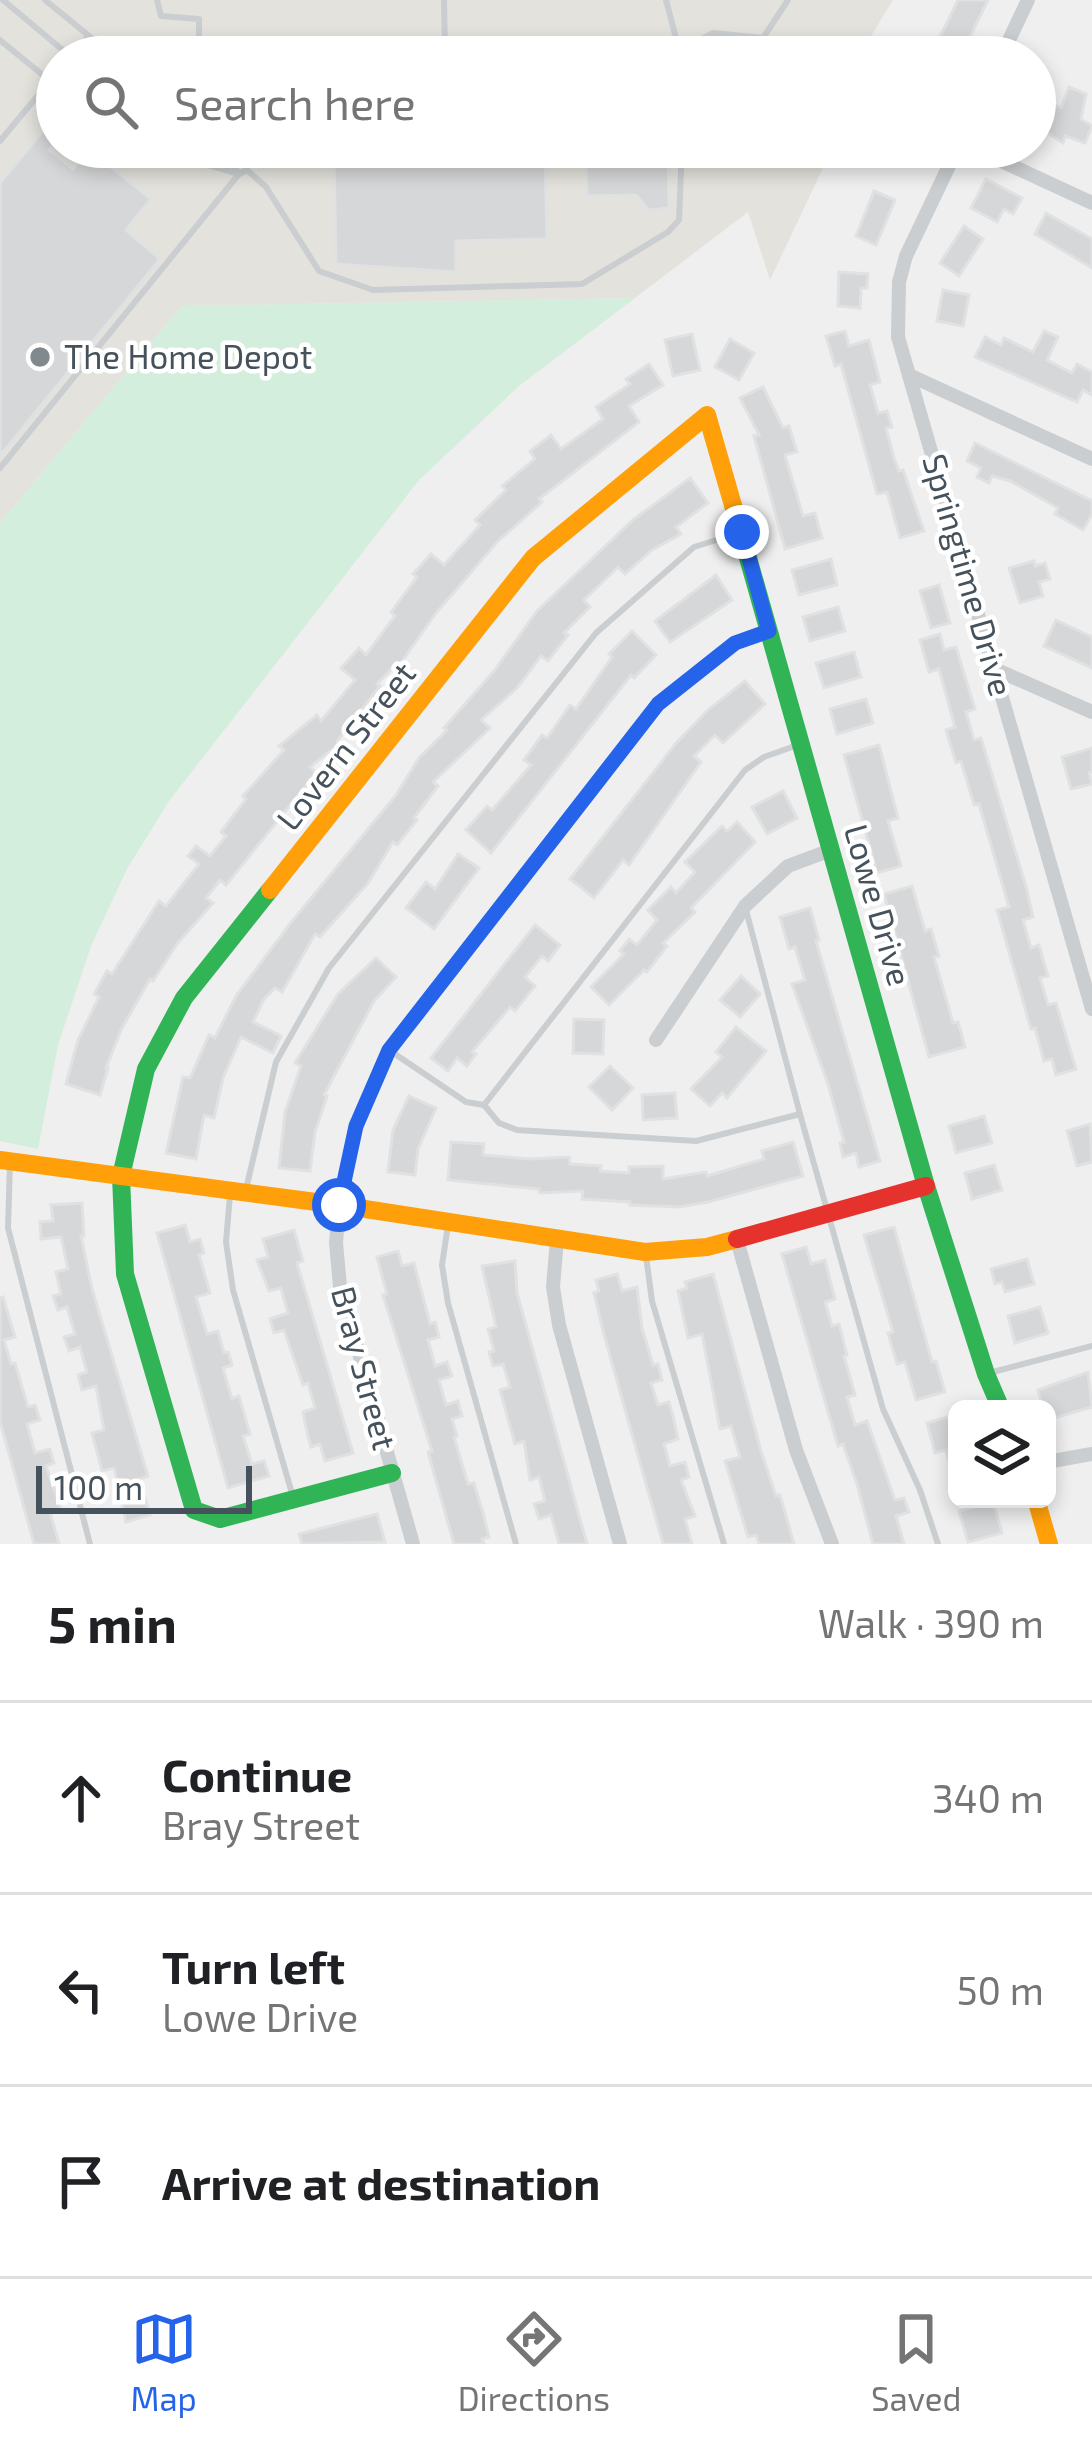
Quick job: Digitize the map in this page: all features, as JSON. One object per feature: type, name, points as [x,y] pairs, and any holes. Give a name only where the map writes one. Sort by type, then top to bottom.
[{"type":"street","points":[[1011,36],[1028,0]]},
{"type":"street","name":"Springtime Drive","points":[[948,168],[906,256],[899,281],[898,337],[1092,1009]]},
{"type":"street","points":[[1016,168],[1092,203]]},
{"type":"street","points":[[909,376],[1092,459]]},
{"type":"street","name":"Lowe Drive","points":[[707,415],[926,1186],[997,1400]]},
{"type":"street","name":"Lovern Street","points":[[293,1500],[220,1520],[194,1510],[125,1274],[122,1176],[146,1070],[184,998],[533,558],[707,415]]},
{"type":"street","name":"Bray Street","points":[[413,1544],[340,1286],[339,1205],[356,1126],[389,1050],[658,704],[735,643],[769,631]]},
{"type":"street","points":[[997,670],[1092,712]]},
{"type":"street","points":[[656,1040],[746,906],[788,866],[831,850]]},
{"type":"street","points":[[5,1161],[645,1252],[678,1252],[737,1240],[926,1186]]},
{"type":"street","points":[[557,1239],[554,1287],[559,1324],[620,1544]]},
{"type":"street","points":[[737,1240],[796,1450],[832,1544]]},
{"type":"street","points":[[1056,1460],[1092,1454]]},
{"type":"street","points":[[293,1500],[392,1473]]},
{"type":"street","points":[[1038,1508],[1048,1544]]},
{"type":"lane","points":[[3,0],[47,36]]},
{"type":"lane","points":[[45,0],[89,36]]},
{"type":"lane","points":[[158,0],[161,16],[199,19],[199,36]]},
{"type":"lane","points":[[444,0],[445,36]]},
{"type":"lane","points":[[666,0],[676,36]]},
{"type":"lane","points":[[764,36],[788,0]]},
{"type":"lane","points":[[708,36],[743,36]]},
{"type":"lane","points":[[0,40],[36,70]]},
{"type":"lane","points":[[0,141],[36,98]]},
{"type":"lane","points":[[217,168],[239,174]]},
{"type":"lane","points":[[235,168],[239,174]]},
{"type":"lane","points":[[0,468],[239,174],[247,170],[266,187],[319,271],[373,290],[582,284],[668,232],[679,220],[682,168]]},
{"type":"lane","points":[[293,1500],[233,1290],[226,1242],[276,1062],[328,968],[596,633],[694,547],[742,532]]},
{"type":"lane","points":[[484,1105],[745,770],[801,744]]},
{"type":"lane","points":[[746,906],[884,1409],[938,1544]]},
{"type":"lane","points":[[389,1050],[466,1102],[484,1105],[499,1124],[517,1130],[696,1141],[800,1114]]},
{"type":"lane","points":[[5,1161],[8,1228],[90,1544]]},
{"type":"lane","points":[[448,1222],[442,1264],[448,1303],[516,1544]]},
{"type":"lane","points":[[645,1252],[652,1301],[724,1544]]},
{"type":"lane","points":[[986,1374],[1092,1346]]},
{"type":"shaded area","points":[[0,0],[893,0],[871,36],[36,36],[36,168],[823,168],[770,280],[748,212],[635,298],[182,306],[0,523]]},
{"type":"green space","points":[[635,298],[519,386],[419,480],[169,801],[127,869],[91,946],[58,1045],[38,1149],[0,1141],[0,523],[182,306]]},
{"type":"building","points":[[958,0],[988,0],[970,36],[940,36]]},
{"type":"building","points":[[1069,87],[1086,94],[1081,119],[1092,126],[1085,143],[1065,136],[1063,143],[1056,138],[1056,106],[1061,108]]},
{"type":"building","name":"The Home Depot","points":[[36,139],[36,168],[113,168],[151,199],[126,230],[160,259],[0,456],[0,183]]},
{"type":"building","points":[[334,168],[545,168],[547,239],[456,241],[456,272],[336,264]]},
{"type":"building","points":[[586,168],[668,168],[669,208],[649,210],[636,195],[587,196]]},
{"type":"building","points":[[986,179],[1022,198],[1013,214],[1004,209],[997,222],[971,208]]},
{"type":"building","points":[[874,191],[895,200],[876,245],[856,236]]},
{"type":"building","points":[[1046,213],[1092,239],[1092,268],[1035,234]]},
{"type":"building","points":[[964,226],[983,239],[959,276],[940,263]]},
{"type":"building","points":[[839,272],[868,274],[867,288],[861,288],[860,308],[838,306]]},
{"type":"building","points":[[943,290],[969,295],[963,326],[937,321]]},
{"type":"building","points":[[845,331],[849,346],[869,340],[880,382],[870,385],[878,413],[887,411],[894,458],[899,471],[903,470],[924,531],[900,538],[887,492],[877,494],[841,364],[835,366],[826,336]]},
{"type":"building","points":[[1044,331],[1058,337],[1047,360],[1072,373],[1077,364],[1092,372],[1092,395],[1083,390],[1077,402],[975,357],[985,337],[1001,345],[1004,338],[1033,352]]},
{"type":"building","points":[[692,334],[700,370],[673,376],[665,340]]},
{"type":"building","points":[[730,339],[754,353],[739,380],[715,367]]},
{"type":"building","points":[[649,364],[663,385],[629,406],[639,422],[539,499],[542,502],[497,542],[436,613],[398,667],[377,684],[380,686],[339,744],[310,767],[316,773],[226,885],[220,880],[206,898],[213,903],[150,979],[121,1030],[100,1095],[66,1084],[78,1040],[99,997],[94,994],[107,971],[112,974],[159,901],[166,906],[199,864],[188,856],[196,846],[210,856],[226,836],[221,832],[246,799],[243,796],[284,750],[279,746],[317,715],[321,721],[355,680],[341,668],[359,648],[366,655],[395,616],[391,612],[417,577],[413,574],[431,554],[444,565],[480,525],[475,520],[506,490],[502,486],[535,459],[530,451],[551,435],[561,449],[603,419],[596,407]]},
{"type":"building","points":[[763,387],[783,428],[789,426],[797,452],[785,455],[803,516],[815,513],[822,538],[785,549],[754,436],[759,435],[740,398]]},
{"type":"building","points":[[975,443],[1092,501],[1092,514],[1083,530],[1055,514],[1058,508],[1010,481],[992,476],[989,483],[977,477],[981,468],[967,461]]},
{"type":"building","points":[[690,478],[708,503],[676,527],[681,534],[652,550],[625,574],[618,567],[584,600],[590,607],[564,633],[568,635],[548,661],[541,656],[517,688],[481,720],[490,728],[433,782],[438,786],[414,818],[417,820],[397,845],[393,842],[368,883],[320,937],[315,934],[282,992],[275,988],[264,999],[253,1022],[281,1036],[273,1053],[241,1037],[223,1078],[214,1118],[204,1115],[196,1159],[166,1153],[183,1077],[190,1078],[209,1035],[215,1038],[236,996],[289,925],[537,611],[634,519]]},
{"type":"building","points":[[831,559],[837,585],[799,595],[792,570]]},
{"type":"building","points":[[1034,561],[1035,566],[1045,563],[1050,579],[1039,582],[1043,596],[1020,603],[1009,568]]},
{"type":"building","points":[[716,575],[732,600],[670,642],[655,621]]},
{"type":"building","points":[[939,585],[950,623],[931,628],[920,591]]},
{"type":"building","points":[[838,607],[845,631],[810,641],[803,617]]},
{"type":"building","points":[[1056,620],[1092,637],[1092,668],[1044,646]]},
{"type":"building","points":[[632,631],[656,655],[634,678],[631,675],[491,853],[466,830],[487,806],[492,810],[531,765],[524,760],[542,735],[547,738],[570,705],[576,709],[612,657],[609,654]]},
{"type":"building","points":[[940,634],[944,650],[956,647],[975,709],[966,712],[974,740],[981,738],[1027,890],[1033,917],[1023,920],[1031,948],[1039,945],[1048,976],[1040,978],[1048,1005],[1056,1003],[1076,1069],[1056,1075],[1052,1059],[1044,1061],[1035,1028],[1031,1029],[997,910],[1009,907],[979,804],[974,805],[946,730],[955,727],[939,669],[929,672],[920,640]]},
{"type":"building","points":[[854,652],[861,677],[824,688],[816,663]]},
{"type":"building","points":[[745,681],[765,704],[723,743],[715,735],[694,756],[701,762],[629,865],[623,860],[594,898],[570,879],[677,742]]},
{"type":"building","points":[[866,699],[873,723],[837,734],[830,709]]},
{"type":"building","points":[[879,745],[898,818],[888,821],[901,866],[877,873],[844,755]]},
{"type":"building","points":[[1092,748],[1092,784],[1071,789],[1062,757]]},
{"type":"building","points":[[783,791],[797,818],[767,834],[752,807]]},
{"type":"building","points":[[737,822],[755,842],[691,908],[695,912],[663,943],[667,946],[647,972],[609,1005],[591,987],[624,954],[620,951],[629,939],[637,945],[657,920],[648,910],[671,887],[676,893],[695,872],[685,862],[722,826],[727,831]]},
{"type":"building","points":[[458,854],[479,868],[434,929],[406,908],[426,882],[435,889]]},
{"type":"building","points":[[912,886],[925,931],[931,929],[953,1023],[958,1022],[965,1047],[929,1057],[884,894]]},
{"type":"building","points":[[810,908],[880,1161],[859,1167],[856,1153],[843,1157],[840,1143],[844,1142],[828,1084],[792,984],[805,980],[780,917]]},
{"type":"building","points":[[535,925],[560,945],[548,961],[542,956],[525,977],[535,986],[515,1011],[510,1007],[472,1052],[476,1054],[467,1066],[457,1058],[448,1071],[431,1058]]},
{"type":"building","points":[[376,958],[396,977],[374,1001],[324,1095],[310,1171],[279,1168],[285,1112],[301,1066],[295,1063],[338,994]]},
{"type":"building","points":[[741,976],[760,994],[740,1017],[720,1000]]},
{"type":"building","points":[[574,1019],[604,1020],[603,1054],[573,1053]]},
{"type":"building","points":[[736,1027],[766,1051],[727,1098],[722,1093],[710,1106],[691,1089],[722,1057],[716,1052]]},
{"type":"building","points":[[610,1066],[633,1088],[612,1110],[589,1087]]},
{"type":"building","points":[[675,1093],[677,1118],[643,1120],[642,1095]]},
{"type":"building","points":[[409,1096],[436,1108],[418,1149],[415,1175],[388,1172],[393,1130]]},
{"type":"building","points":[[984,1116],[992,1143],[956,1153],[949,1126]]},
{"type":"building","points":[[1090,1124],[1092,1162],[1077,1166],[1067,1131]]},
{"type":"building","points":[[451,1142],[484,1144],[483,1155],[569,1157],[570,1164],[601,1166],[600,1171],[629,1173],[629,1167],[663,1166],[663,1179],[706,1172],[707,1176],[764,1159],[762,1151],[793,1142],[803,1176],[679,1207],[630,1205],[582,1199],[583,1191],[540,1193],[539,1189],[448,1180]]},
{"type":"building","points":[[994,1165],[1002,1190],[972,1199],[965,1173]]},
{"type":"building","points":[[82,1203],[81,1236],[92,1289],[148,1476],[139,1479],[150,1515],[126,1522],[114,1468],[102,1471],[92,1433],[104,1430],[96,1386],[82,1390],[78,1375],[87,1372],[80,1347],[69,1351],[64,1337],[75,1334],[67,1307],[58,1310],[53,1296],[61,1294],[56,1272],[68,1269],[61,1237],[41,1239],[40,1222],[53,1221],[51,1205]]},
{"type":"building","points":[[185,1225],[190,1242],[200,1239],[204,1253],[199,1255],[210,1293],[196,1297],[207,1334],[218,1331],[224,1353],[228,1352],[232,1365],[223,1368],[232,1399],[239,1396],[250,1434],[243,1436],[252,1464],[264,1461],[269,1476],[228,1488],[157,1233]]},
{"type":"building","points":[[894,1227],[945,1392],[916,1400],[905,1362],[897,1364],[888,1333],[893,1332],[864,1235]]},
{"type":"building","points":[[294,1230],[303,1261],[297,1263],[353,1453],[325,1461],[320,1444],[311,1447],[307,1432],[303,1412],[315,1408],[308,1383],[303,1385],[284,1330],[274,1333],[270,1319],[288,1313],[281,1288],[269,1291],[257,1260],[268,1257],[263,1239]]},
{"type":"building","points":[[806,1247],[811,1264],[825,1260],[835,1299],[825,1302],[832,1326],[839,1324],[847,1355],[855,1395],[847,1397],[855,1425],[867,1421],[895,1500],[904,1498],[909,1512],[896,1516],[904,1544],[873,1544],[843,1444],[838,1446],[782,1254]]},
{"type":"building","points":[[398,1251],[402,1266],[414,1263],[430,1324],[435,1322],[439,1337],[428,1340],[435,1366],[447,1362],[452,1376],[439,1380],[446,1405],[458,1401],[462,1416],[452,1419],[454,1437],[468,1484],[474,1483],[483,1513],[489,1537],[482,1539],[484,1544],[454,1544],[428,1452],[432,1451],[383,1295],[387,1294],[377,1257]]},
{"type":"building","points":[[1027,1259],[1034,1284],[1005,1292],[1002,1282],[995,1284],[991,1269]]},
{"type":"building","points":[[515,1261],[517,1293],[587,1544],[559,1544],[551,1515],[539,1519],[534,1504],[545,1501],[539,1477],[530,1480],[524,1441],[515,1444],[500,1390],[510,1387],[503,1364],[493,1366],[489,1352],[494,1351],[488,1329],[496,1327],[482,1266]]},
{"type":"building","points":[[617,1274],[622,1291],[637,1287],[642,1328],[662,1380],[651,1383],[658,1405],[669,1402],[673,1416],[678,1439],[664,1444],[670,1466],[685,1462],[689,1477],[681,1480],[695,1516],[685,1519],[692,1544],[663,1544],[603,1331],[594,1293],[599,1291],[596,1280]]},
{"type":"building","points":[[713,1274],[761,1451],[794,1544],[759,1544],[756,1535],[748,1537],[725,1461],[740,1457],[731,1426],[720,1429],[702,1334],[688,1338],[678,1291],[687,1288],[685,1282]]},
{"type":"building","points":[[3,1297],[15,1337],[4,1340],[11,1364],[15,1363],[28,1407],[35,1405],[40,1420],[27,1424],[35,1453],[50,1449],[54,1463],[46,1466],[61,1509],[50,1512],[59,1544],[34,1544],[0,1421]]},
{"type":"building","points":[[1040,1307],[1048,1333],[1015,1343],[1008,1316]]},
{"type":"building","points":[[1088,1372],[1092,1407],[1056,1417],[1056,1400],[1041,1400],[1038,1390]]},
{"type":"building","points":[[948,1417],[948,1457],[946,1450],[935,1453],[927,1423]]},
{"type":"building","points":[[995,1508],[1002,1533],[968,1542],[959,1511]]},
{"type":"building","points":[[377,1514],[385,1542],[302,1544],[299,1534]]},
{"type":"traffic: fast","points":[[741,533],[926,1186],[997,1400]]},
{"type":"traffic: fast","points":[[270,890],[184,998],[146,1069],[121,1176],[125,1274],[194,1510],[220,1519],[392,1473]]},
{"type":"traffic: slow","points":[[270,890],[533,558],[707,415],[741,533]]},
{"type":"traffic: slow","points":[[0,1160],[645,1252],[707,1247],[737,1239]]},
{"type":"traffic: slow","points":[[1039,1508],[1049,1544]]},
{"type":"traffic: jam","points":[[737,1239],[926,1186]]},
{"type":"place","name":"The Home Depot","points":[[40,357]]},
{"type":"route","points":[[339,1205],[356,1126],[389,1050],[658,704],[735,643],[769,631],[742,532]]}]
